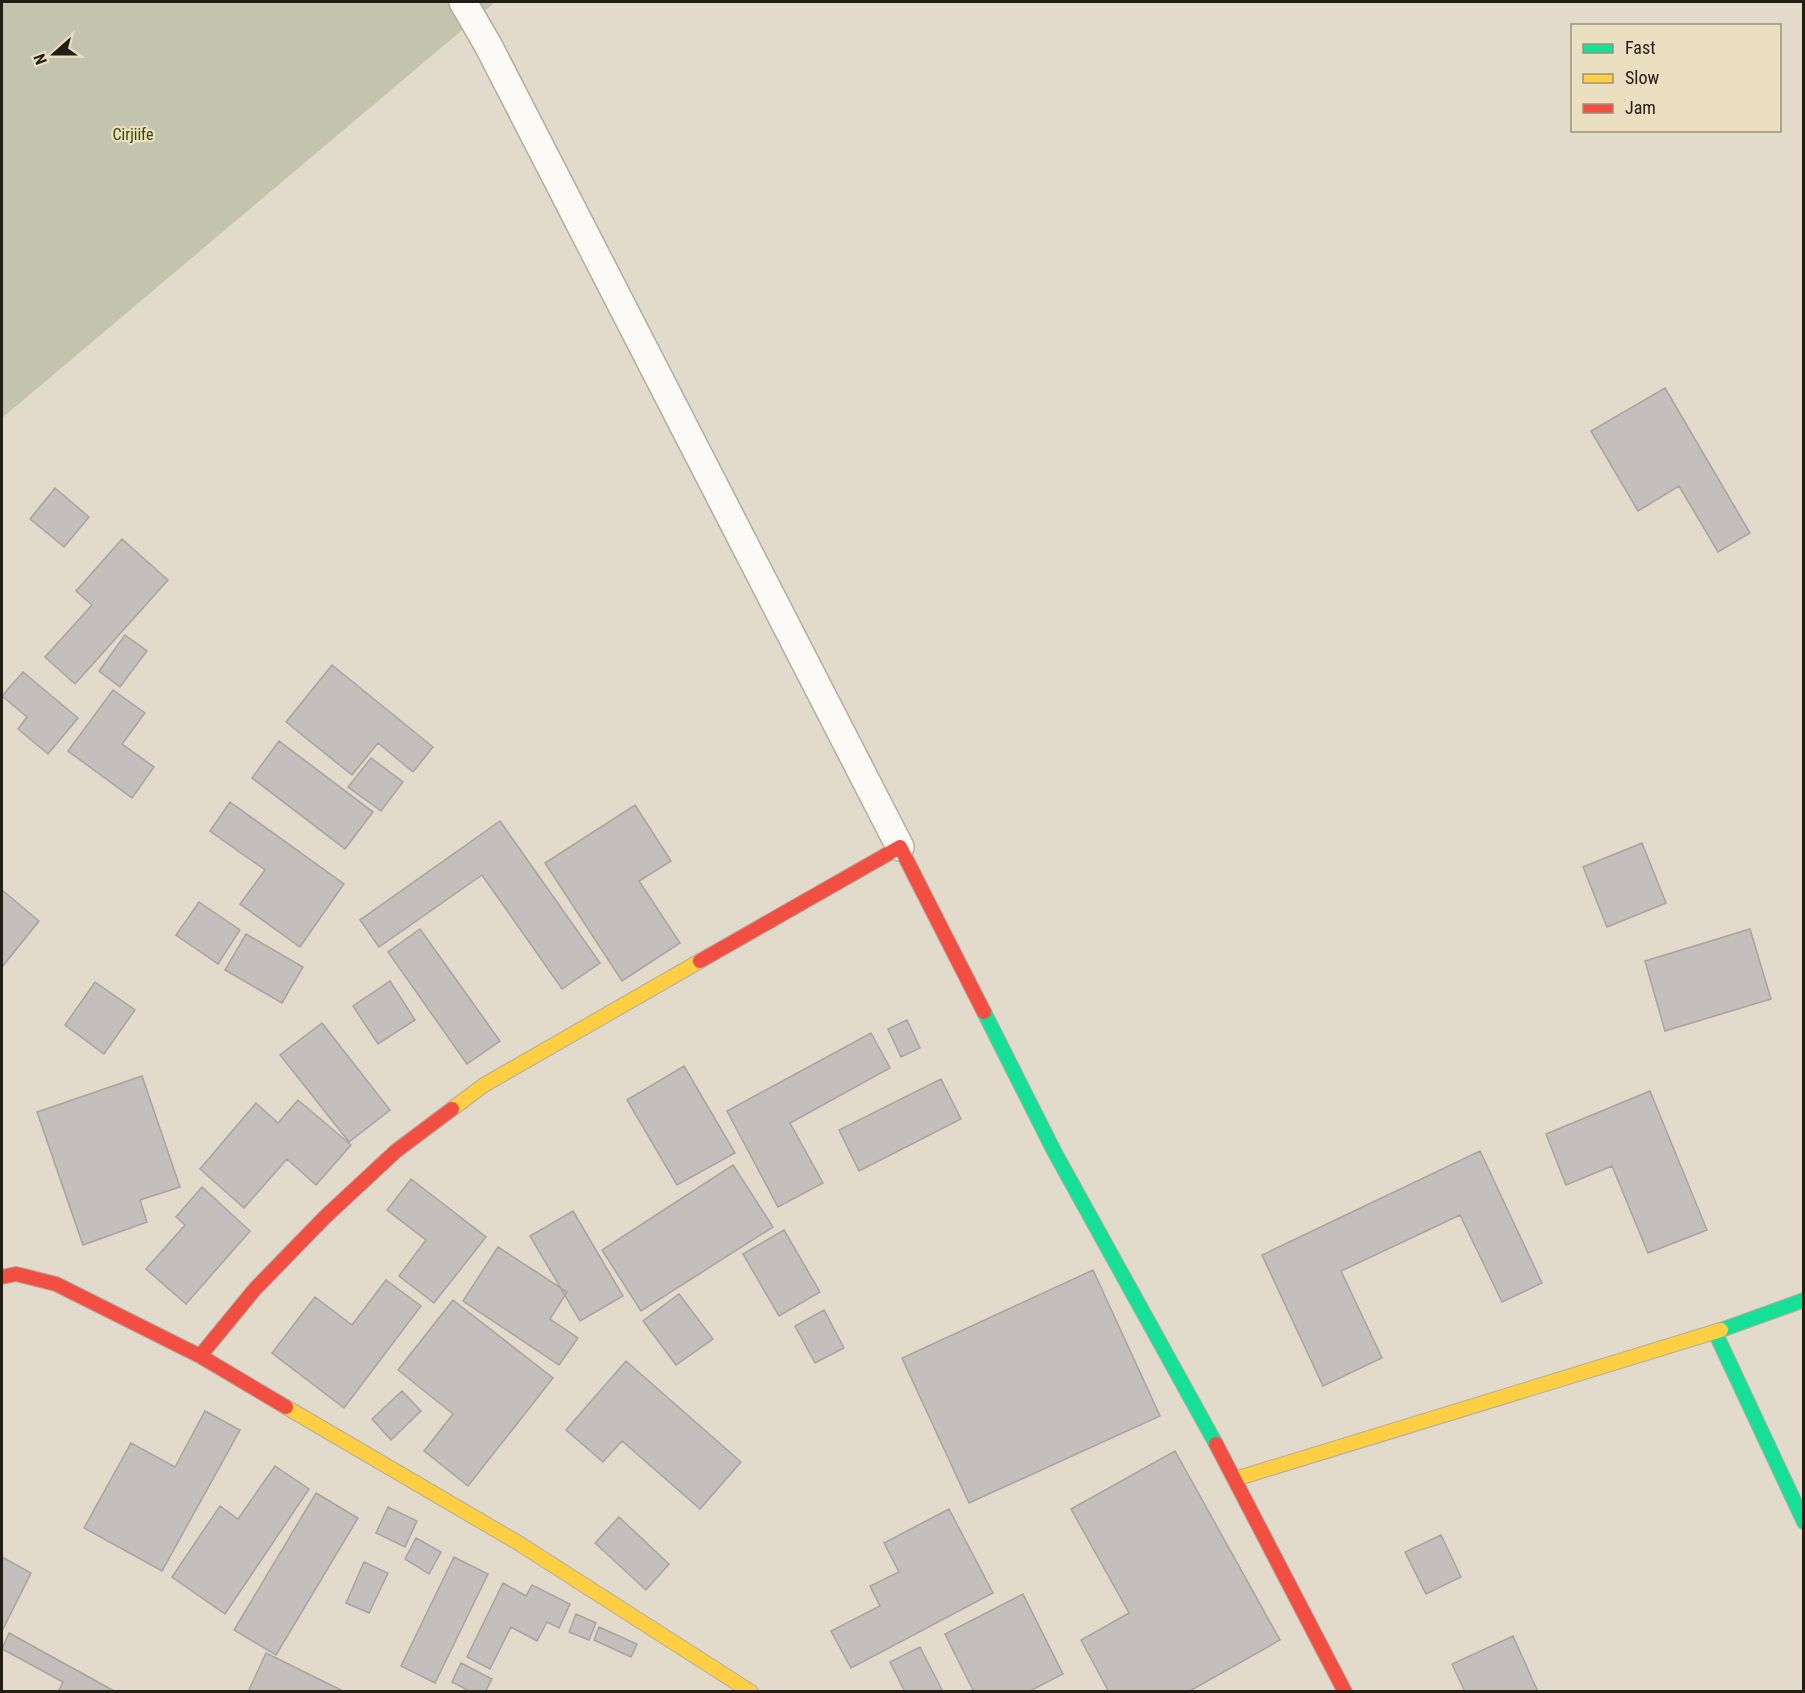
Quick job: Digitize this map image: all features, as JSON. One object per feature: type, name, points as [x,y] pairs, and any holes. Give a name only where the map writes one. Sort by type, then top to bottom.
[{"type":"street","points":[[200,1356],[255,1289],[325,1217],[396,1151],[484,1085],[900,848],[1054,1151],[1235,1479],[1345,1692]]},
{"type":"street","points":[[2,1277],[16,1274],[56,1284],[200,1356],[520,1544],[751,1692]]},
{"type":"street","points":[[1235,1479],[1715,1332],[1803,1300]]},
{"type":"street","points":[[1715,1332],[1803,1522]]},
{"type":"lane","points":[[463,2],[488,45],[900,848]]},
{"type":"green space","name":"Cirjiife","points":[[2,2],[492,2],[493,4],[2,418]]},
{"type":"building","points":[[1665,388],[1750,533],[1718,552],[1679,486],[1638,511],[1591,431]]},
{"type":"building","points":[[55,488],[89,517],[64,547],[30,519]]},
{"type":"building","points":[[122,539],[168,580],[75,684],[45,657],[92,605],[76,591]]},
{"type":"building","points":[[125,635],[147,651],[120,687],[99,671]]},
{"type":"building","points":[[332,665],[433,747],[413,772],[378,743],[352,775],[286,722]]},
{"type":"building","points":[[23,672],[78,718],[48,754],[18,729],[27,717],[2,696]]},
{"type":"building","points":[[113,690],[145,713],[122,744],[154,767],[132,798],[68,751]]},
{"type":"building","points":[[279,741],[373,812],[345,849],[252,778]]},
{"type":"building","points":[[371,758],[403,782],[381,811],[348,787]]},
{"type":"building","points":[[230,802],[344,884],[300,947],[240,904],[265,870],[210,831]]},
{"type":"building","points":[[635,805],[671,861],[639,881],[680,943],[622,981],[545,863]]},
{"type":"building","points":[[500,821],[600,963],[562,989],[482,875],[379,947],[360,920]]},
{"type":"building","points":[[1642,843],[1666,903],[1607,927],[1583,867]]},
{"type":"building","points":[[2,890],[39,921],[2,967]]},
{"type":"building","points":[[199,902],[240,930],[218,964],[176,935]]},
{"type":"building","points":[[420,929],[500,1041],[467,1064],[388,952]]},
{"type":"building","points":[[1750,929],[1771,999],[1665,1031],[1645,961]]},
{"type":"building","points":[[246,934],[303,967],[282,1003],[225,970]]},
{"type":"building","points":[[390,981],[415,1020],[378,1044],[353,1006]]},
{"type":"building","points":[[95,982],[135,1010],[104,1054],[65,1025]]},
{"type":"building","points":[[907,1020],[920,1048],[901,1057],[888,1029]]},
{"type":"building","points":[[322,1023],[390,1110],[349,1142],[280,1055]]},
{"type":"building","points":[[871,1033],[890,1068],[790,1123],[823,1183],[778,1207],[727,1111]]},
{"type":"building","points":[[684,1066],[735,1153],[677,1185],[627,1100]]},
{"type":"building","points":[[142,1076],[180,1187],[140,1200],[147,1222],[83,1245],[37,1112]]},
{"type":"building","points":[[941,1079],[961,1119],[859,1171],[839,1130]]},
{"type":"building","points":[[1650,1091],[1707,1230],[1648,1253],[1612,1166],[1566,1185],[1546,1134]]},
{"type":"building","points":[[298,1100],[351,1145],[316,1185],[287,1159],[244,1208],[200,1169],[256,1103],[278,1123]]},
{"type":"building","points":[[1480,1151],[1542,1283],[1502,1302],[1460,1215],[1341,1271],[1382,1358],[1323,1386],[1262,1255]]},
{"type":"building","points":[[733,1165],[773,1227],[641,1311],[602,1250]]},
{"type":"building","points":[[411,1179],[486,1237],[434,1303],[399,1276],[426,1240],[387,1210]]},
{"type":"building","points":[[202,1187],[250,1231],[186,1304],[146,1269],[185,1225],[176,1217]]},
{"type":"building","points":[[573,1211],[623,1296],[580,1321],[530,1236]]},
{"type":"building","points":[[784,1230],[820,1292],[779,1316],[743,1254]]},
{"type":"building","points":[[498,1247],[567,1292],[550,1319],[578,1338],[559,1365],[463,1301]]},
{"type":"building","points":[[1093,1270],[1160,1416],[969,1503],[902,1358]]},
{"type":"building","points":[[386,1280],[421,1306],[344,1408],[272,1353],[315,1297],[352,1325]]},
{"type":"building","points":[[679,1294],[713,1339],[676,1365],[643,1321]]},
{"type":"building","points":[[453,1300],[553,1378],[468,1486],[424,1451],[453,1414],[398,1370]]},
{"type":"building","points":[[824,1310],[844,1348],[815,1363],[795,1326]]},
{"type":"building","points":[[626,1361],[741,1462],[700,1509],[622,1441],[603,1462],[566,1430]]},
{"type":"building","points":[[402,1391],[421,1411],[391,1440],[372,1419]]},
{"type":"building","points":[[205,1411],[240,1430],[162,1571],[84,1528],[131,1443],[175,1467]]},
{"type":"building","points":[[1175,1451],[1280,1640],[1188,1692],[1109,1692],[1081,1640],[1129,1613],[1071,1509]]},
{"type":"building","points":[[275,1466],[309,1489],[225,1614],[172,1577],[220,1506],[238,1519]]},
{"type":"building","points":[[316,1493],[358,1518],[276,1655],[234,1630]]},
{"type":"building","points":[[388,1507],[417,1521],[405,1547],[376,1533]]},
{"type":"building","points":[[949,1509],[993,1593],[851,1668],[831,1631],[880,1606],[870,1586],[899,1572],[884,1543]]},
{"type":"building","points":[[619,1517],[669,1564],[646,1590],[595,1543]]},
{"type":"building","points":[[1441,1535],[1461,1577],[1426,1594],[1405,1552]]},
{"type":"building","points":[[416,1538],[441,1552],[429,1574],[405,1559]]},
{"type":"building","points":[[2,1557],[31,1573],[2,1631]]},
{"type":"building","points":[[454,1557],[488,1574],[435,1683],[401,1666]]},
{"type":"building","points":[[364,1562],[388,1573],[369,1613],[346,1603]]},
{"type":"building","points":[[503,1583],[526,1596],[532,1585],[570,1604],[559,1628],[547,1622],[537,1641],[511,1627],[490,1669],[467,1657]]},
{"type":"building","points":[[1023,1594],[1063,1674],[1028,1692],[974,1692],[945,1634]]},
{"type":"building","points":[[576,1614],[596,1623],[589,1640],[569,1632]]},
{"type":"building","points":[[599,1627],[637,1644],[631,1657],[594,1640]]},
{"type":"building","points":[[9,1633],[116,1692],[58,1692],[63,1682],[2,1649]]},
{"type":"building","points":[[1513,1636],[1538,1692],[1465,1692],[1452,1664]]},
{"type":"building","points":[[920,1647],[943,1692],[905,1692],[890,1662]]},
{"type":"building","points":[[266,1653],[345,1692],[248,1692]]},
{"type":"building","points":[[461,1663],[492,1679],[485,1692],[471,1692],[452,1682]]},
{"type":"traffic: fast","points":[[984,1012],[1054,1151],[1216,1444]]},
{"type":"traffic: fast","points":[[1721,1330],[1804,1300]]},
{"type":"traffic: fast","points":[[1715,1332],[1804,1522]]},
{"type":"traffic: slow","points":[[452,1109],[484,1085],[700,961]]},
{"type":"traffic: slow","points":[[1235,1479],[1721,1330]]},
{"type":"traffic: slow","points":[[286,1407],[520,1544],[751,1692]]},
{"type":"traffic: jam","points":[[700,961],[900,847],[984,1012]]},
{"type":"traffic: jam","points":[[200,1356],[255,1289],[325,1217],[396,1151],[452,1109]]},
{"type":"traffic: jam","points":[[2,1277],[16,1274],[56,1284],[200,1356],[286,1407]]},
{"type":"traffic: jam","points":[[1216,1444],[1345,1692]]}]
